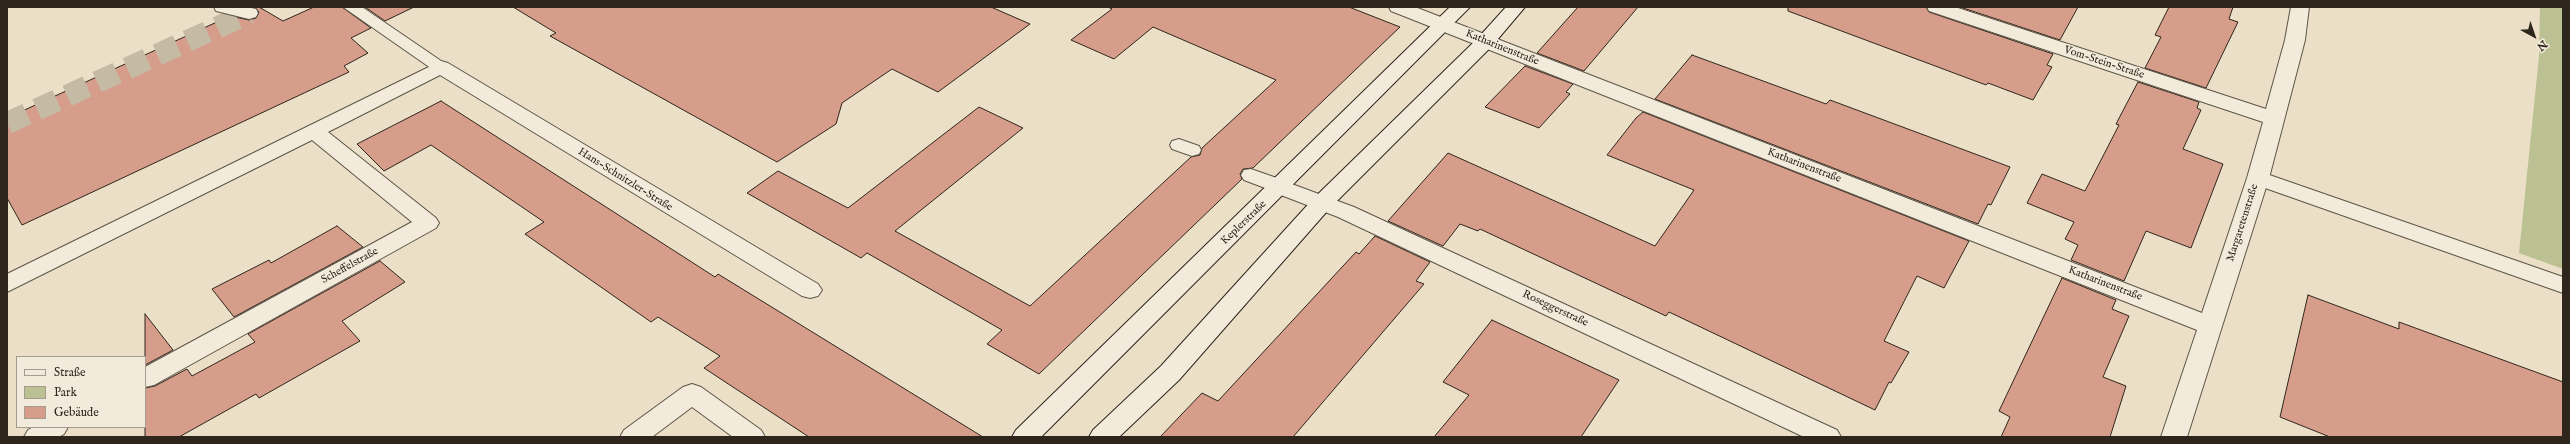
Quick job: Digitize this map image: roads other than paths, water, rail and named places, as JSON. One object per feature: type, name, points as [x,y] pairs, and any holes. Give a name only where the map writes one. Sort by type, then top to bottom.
[{"type":"street","points":[[223,7],[249,13]]},
{"type":"street","name":"Katharinenstraße","points":[[1398,7],[2209,325]]},
{"type":"street","name":"Keplerstraße","points":[[1025,437],[1461,7]]},
{"type":"street","points":[[1102,437],[1170,373],[1322,204],[1485,42],[1516,7]]},
{"type":"street","name":"Vom-Stein-Straße","points":[[1936,7],[2272,118]]},
{"type":"street","name":"Margaretenstraße","points":[[2174,437],[2209,325],[2258,178],[2272,118],[2295,40],[2300,7]]},
{"type":"street","points":[[7,284],[315,132],[441,67]]},
{"type":"street","name":"Hans-Schnitzler-Straße","points":[[441,67],[810,290]]},
{"type":"street","name":"Scheffelstraße","points":[[146,377],[428,223],[315,132]]},
{"type":"street","name":"Roseggerstraße","points":[[1280,187],[1353,215],[1828,437]]},
{"type":"street","points":[[633,437],[692,394],[752,437]]},
{"type":"street","points":[[37,437],[53,428]]},
{"type":"lane","points":[[351,7],[441,67]]},
{"type":"lane","points":[[1251,175],[1280,187]]},
{"type":"lane","points":[[2258,178],[2563,285]]},
{"type":"tunnel","points":[[7,123],[249,13]]}]
